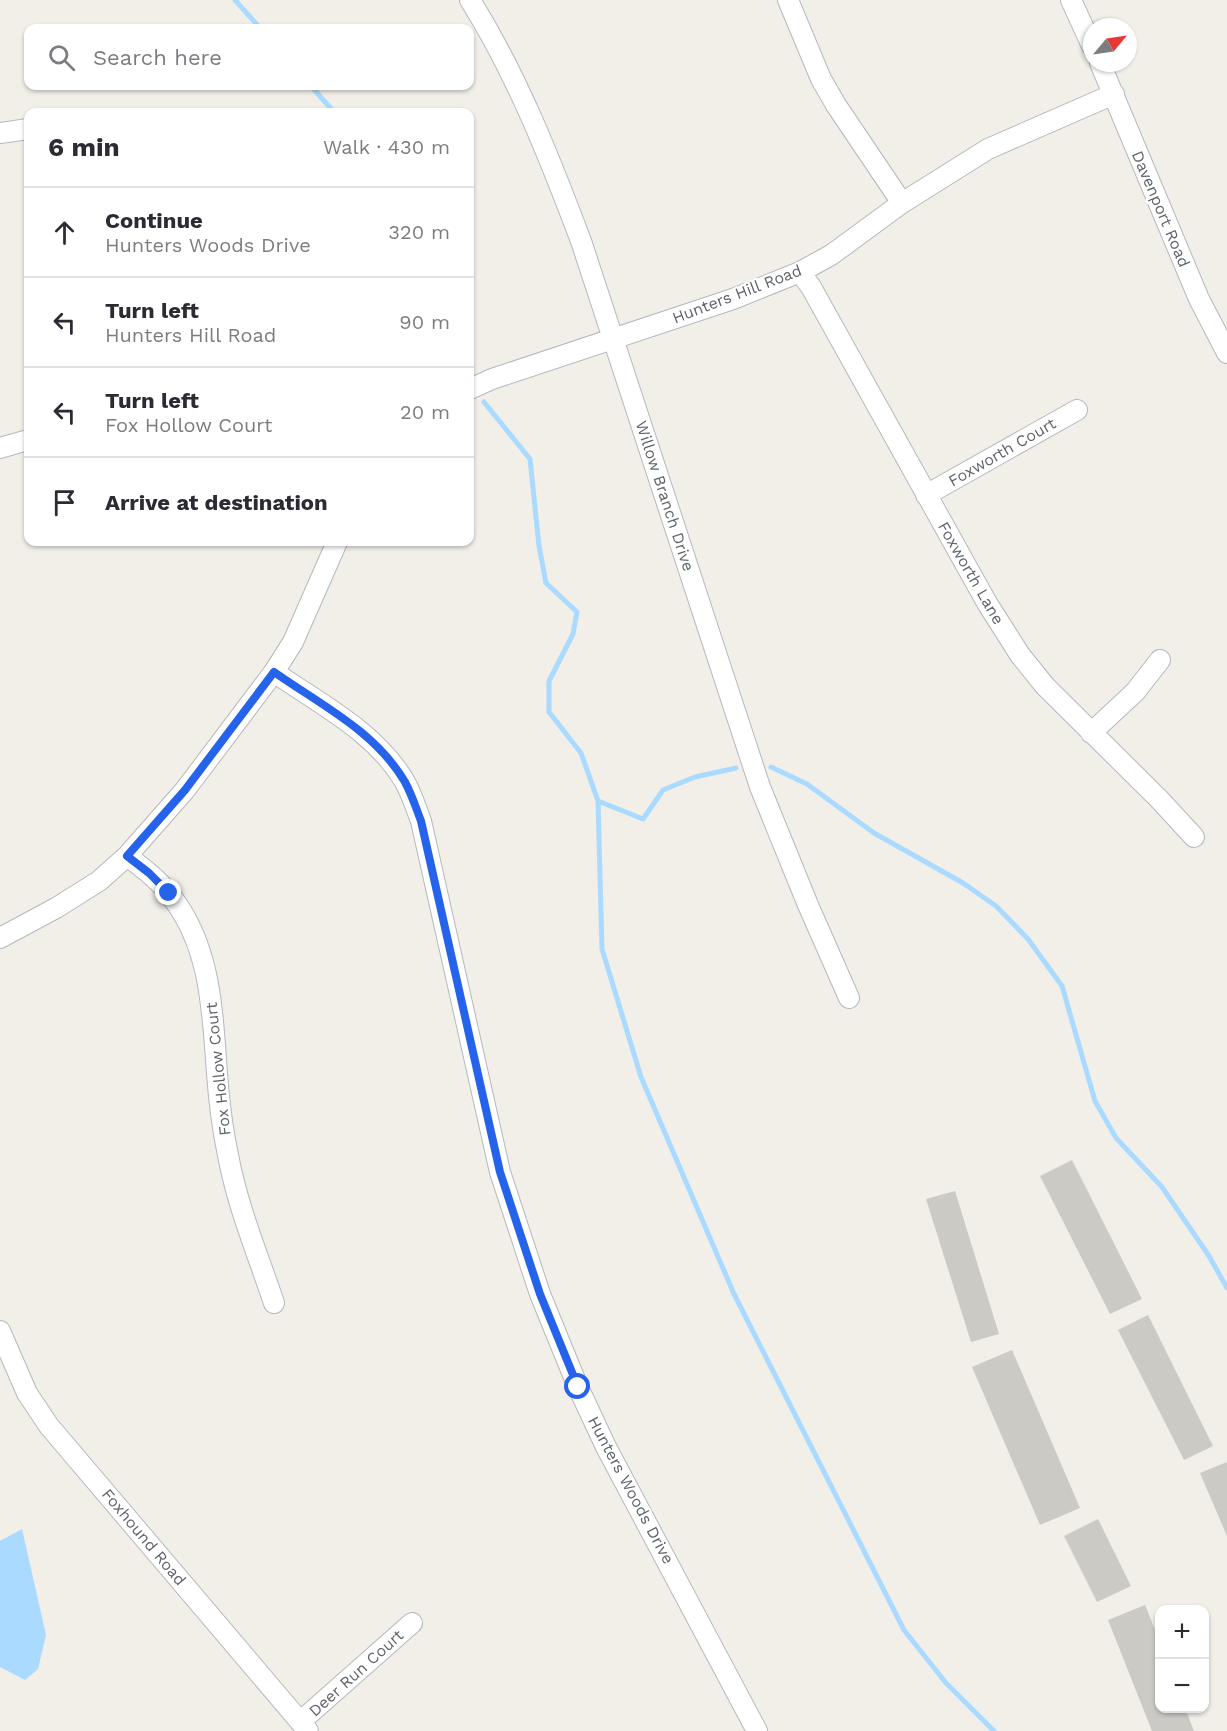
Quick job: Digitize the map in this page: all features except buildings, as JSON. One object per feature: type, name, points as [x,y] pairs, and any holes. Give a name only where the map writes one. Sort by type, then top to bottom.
[{"type":"street","name":"Willow Branch Drive","points":[[470,0],[548,152],[581,241],[760,787],[849,998]]},
{"type":"street","points":[[788,0],[826,87],[902,203]]},
{"type":"street","points":[[1071,0],[1083,26]]},
{"type":"street","name":"Davenport Road","points":[[1104,72],[1199,299],[1227,353]]},
{"type":"street","name":"Hunters Hill Road","points":[[474,387],[492,379],[733,299],[800,272],[831,255],[902,203],[988,149],[1114,94]]},
{"type":"street","points":[[0,133],[24,130]]},
{"type":"street","name":"Foxworth Lane","points":[[800,272],[811,287],[987,603],[1020,655],[1045,686],[1194,837]]},
{"type":"street","name":"Foxworth Court","points":[[926,495],[1077,410]]},
{"type":"street","points":[[0,448],[24,441]]},
{"type":"street","points":[[0,938],[57,908],[99,881],[127,856],[185,790],[274,672],[293,642],[335,546]]},
{"type":"street","points":[[1091,733],[1135,692],[1160,660]]},
{"type":"street","name":"Hunters Woods Drive","points":[[274,672],[330,708],[373,742],[395,766],[412,796],[421,821],[500,1172],[540,1294],[578,1387],[606,1447],[757,1731]]},
{"type":"street","name":"Fox Hollow Court","points":[[127,856],[169,893],[187,920],[199,946],[211,999],[219,1098],[228,1157],[274,1303]]},
{"type":"street","name":"Foxhound Road","points":[[0,1330],[27,1393],[49,1426],[304,1727]]},
{"type":"street","name":"Deer Run Court","points":[[304,1727],[412,1623]]},
{"type":"water","points":[[22,1529],[46,1635],[38,1669],[25,1680],[0,1667],[0,1541]]},
{"type":"waterway","points":[[235,0],[256,24]]},
{"type":"waterway","points":[[315,90],[330,108]]},
{"type":"waterway","points":[[484,402],[530,459],[539,546],[546,583],[577,612],[573,634],[549,681],[549,712],[581,753],[598,801],[602,949],[641,1077],[734,1294],[904,1630],[946,1683],[994,1731]]},
{"type":"waterway","points":[[771,767],[807,784],[874,833],[963,883],[996,906],[1028,939],[1062,986],[1095,1101],[1116,1138],[1162,1187],[1209,1256],[1227,1288]]},
{"type":"waterway","points":[[598,801],[643,819],[663,790],[695,777],[736,768]]},
{"type":"route","points":[[169,893],[127,856],[185,790],[274,672],[330,708],[373,742],[395,766],[412,796],[421,821],[500,1172],[540,1294],[578,1387]]}]
